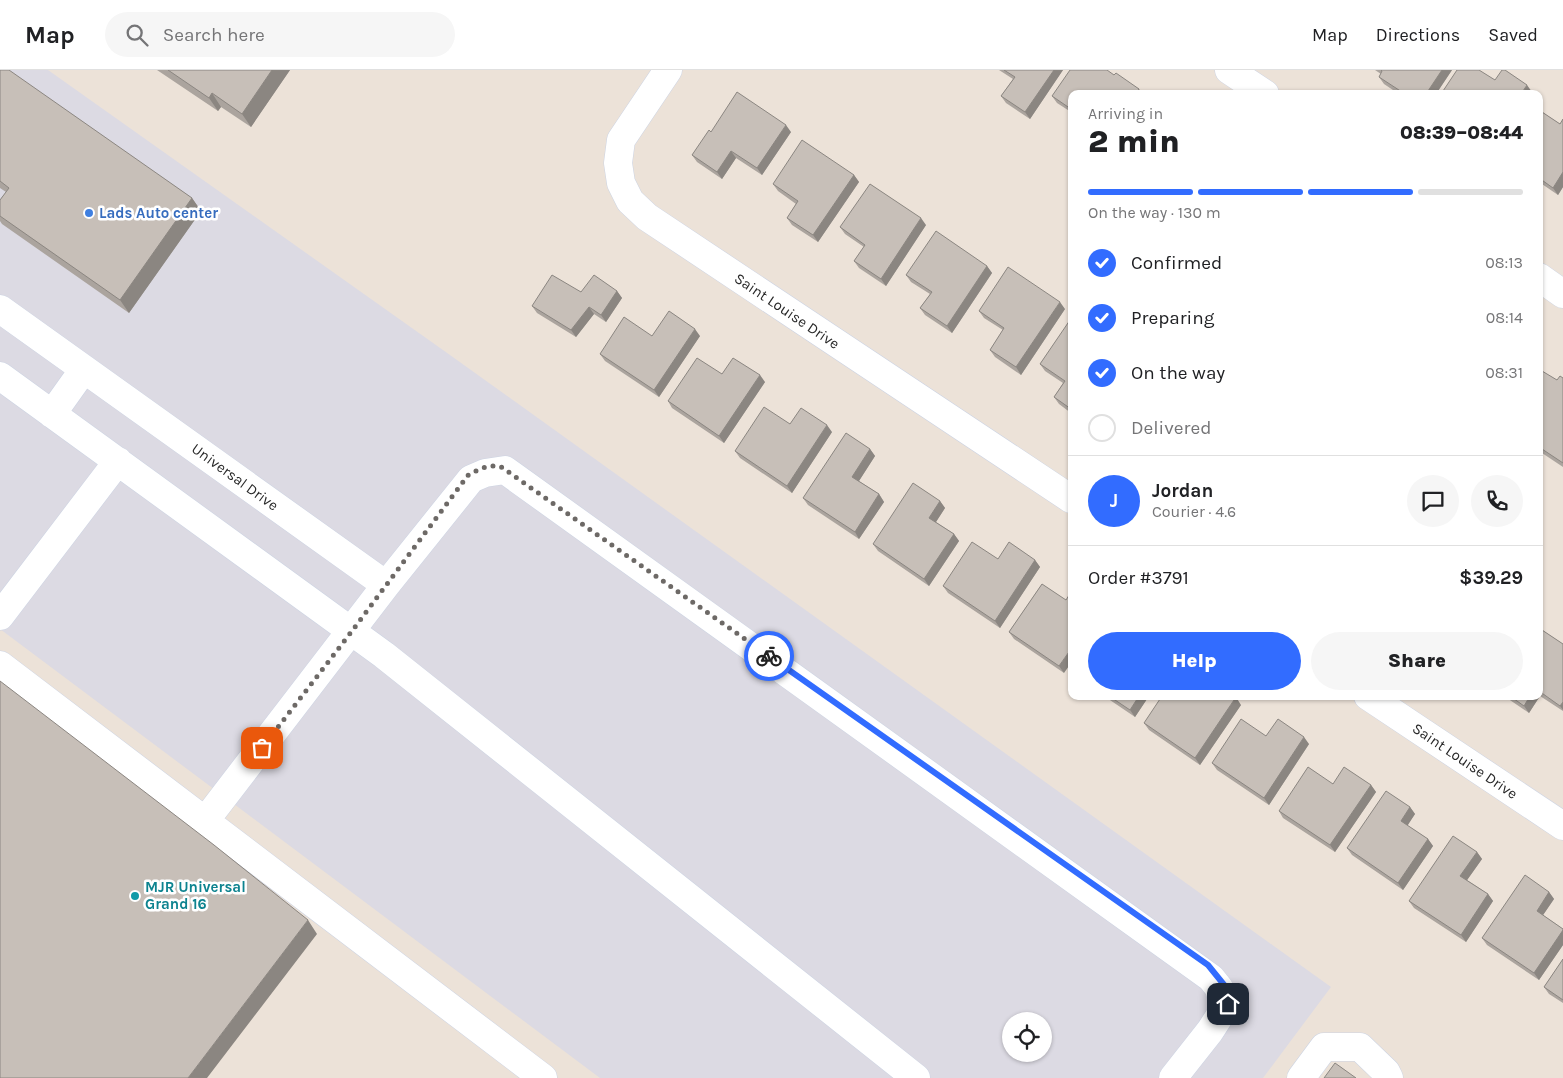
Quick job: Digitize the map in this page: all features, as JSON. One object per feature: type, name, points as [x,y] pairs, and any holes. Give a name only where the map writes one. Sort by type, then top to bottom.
[{"type":"street","name":"Saint Louise Drive","points":[[668,70],[621,140],[618,163],[621,183],[630,201],[646,217],[1068,498]]},
{"type":"street","points":[[1230,70],[1259,90]]},
{"type":"street","points":[[1543,280],[1563,294]]},
{"type":"street","name":"Universal Drive","points":[[0,309],[386,585]]},
{"type":"street","points":[[52,414],[84,369]]},
{"type":"street","points":[[0,376],[384,655],[916,1078]]},
{"type":"street","points":[[0,616],[118,461]]},
{"type":"street","points":[[205,821],[386,585],[471,479],[485,473],[505,470],[1211,978],[1218,988],[1222,999],[1220,1014],[1210,1031],[1172,1078]]},
{"type":"street","points":[[0,665],[543,1078]]},
{"type":"street","name":"Saint Louise Drive","points":[[1374,700],[1563,826]]},
{"type":"street","points":[[1301,1078],[1324,1047],[1360,1047],[1386,1072],[1389,1078]]},
{"type":"shaded area","points":[[0,70],[48,70],[450,355],[1331,987],[1263,1078],[600,1078],[0,629]]},
{"type":"building","points":[[0,70],[9,70],[192,198],[120,300],[0,216],[0,200],[9,188],[0,181]]},
{"type":"building","points":[[168,70],[272,70],[242,114],[212,93],[209,98]]},
{"type":"building","points":[[1004,70],[1054,70],[1025,112],[1001,96],[1015,77]]},
{"type":"building","points":[[1070,70],[1107,70],[1114,75],[1116,73],[1139,89],[1068,90],[1068,107],[1052,96]]},
{"type":"building","points":[[1442,70],[1429,90],[1399,90],[1379,77],[1382,71]]},
{"type":"building","points":[[1457,70],[1479,70],[1495,80],[1502,70],[1505,70],[1527,85],[1524,90],[1444,90]]},
{"type":"building","points":[[737,92],[786,125],[757,168],[731,151],[717,172],[692,155],[709,130],[711,132]]},
{"type":"building","points":[[1543,113],[1560,124],[1563,119],[1563,172],[1553,188],[1543,181]]},
{"type":"building","points":[[802,140],[854,175],[813,235],[787,218],[798,201],[773,184]]},
{"type":"building","points":[[870,184],[921,218],[881,279],[854,261],[865,245],[840,227]]},
{"type":"building","points":[[936,231],[987,266],[947,326],[920,308],[932,292],[906,275]]},
{"type":"building","points":[[1008,267],[1060,302],[1016,367],[990,350],[1004,328],[979,311]]},
{"type":"building","points":[[552,275],[581,292],[594,275],[617,291],[601,315],[589,307],[571,330],[532,306]]},
{"type":"building","points":[[669,311],[695,329],[654,390],[600,354],[624,317],[652,336]]},
{"type":"building","points":[[1068,323],[1068,407],[1054,397],[1065,381],[1040,364]]},
{"type":"building","points":[[697,358],[722,374],[733,358],[760,375],[719,436],[668,401]]},
{"type":"building","points":[[1543,372],[1557,380],[1560,376],[1563,378],[1563,463],[1543,450]]},
{"type":"building","points":[[764,407],[790,424],[801,408],[827,425],[787,486],[735,451]]},
{"type":"building","points":[[846,433],[870,449],[852,477],[879,494],[855,532],[803,498]]},
{"type":"building","points":[[913,483],[940,501],[929,518],[954,534],[924,579],[873,544]]},
{"type":"building","points":[[972,542],[998,559],[1009,542],[1035,560],[995,621],[943,586]]},
{"type":"building","points":[[1042,584],[1066,600],[1068,597],[1068,653],[1059,666],[1009,632]]},
{"type":"building","points":[[1543,631],[1563,644],[1563,702],[1560,706],[1543,694]]},
{"type":"building","name":"MJR Universal Grand 16","points":[[0,681],[214,845],[308,920],[188,1078],[0,1078]]},
{"type":"building","points":[[1115,700],[1136,700],[1130,710]]},
{"type":"building","points":[[1159,700],[1234,700],[1195,758],[1144,723]]},
{"type":"building","points":[[1516,700],[1528,700],[1524,706]]},
{"type":"building","points":[[1241,719],[1266,736],[1278,719],[1304,737],[1264,798],[1212,763]]},
{"type":"building","points":[[1308,767],[1333,784],[1344,767],[1371,785],[1330,845],[1279,811]]},
{"type":"building","points":[[1386,791],[1410,807],[1401,821],[1428,839],[1398,883],[1347,848]]},
{"type":"building","points":[[1453,836],[1477,852],[1460,876],[1488,894],[1461,935],[1409,901]]},
{"type":"building","points":[[1525,875],[1549,892],[1537,911],[1563,929],[1534,973],[1482,938]]},
{"type":"building","points":[[1563,959],[1563,1000],[1544,987]]},
{"type":"building","points":[[1335,1063],[1356,1078],[1324,1078]]},
{"type":"way so far","points":[[262,748],[469,474],[488,466],[500,466],[769,656]]},
{"type":"place","name":"Lads Auto center","points":[[89,213]]},
{"type":"place","name":"MJR Universal Grand 16","points":[[135,896]]},
{"type":"route","points":[[769,656],[1208,965],[1225,986],[1228,1004]]}]
